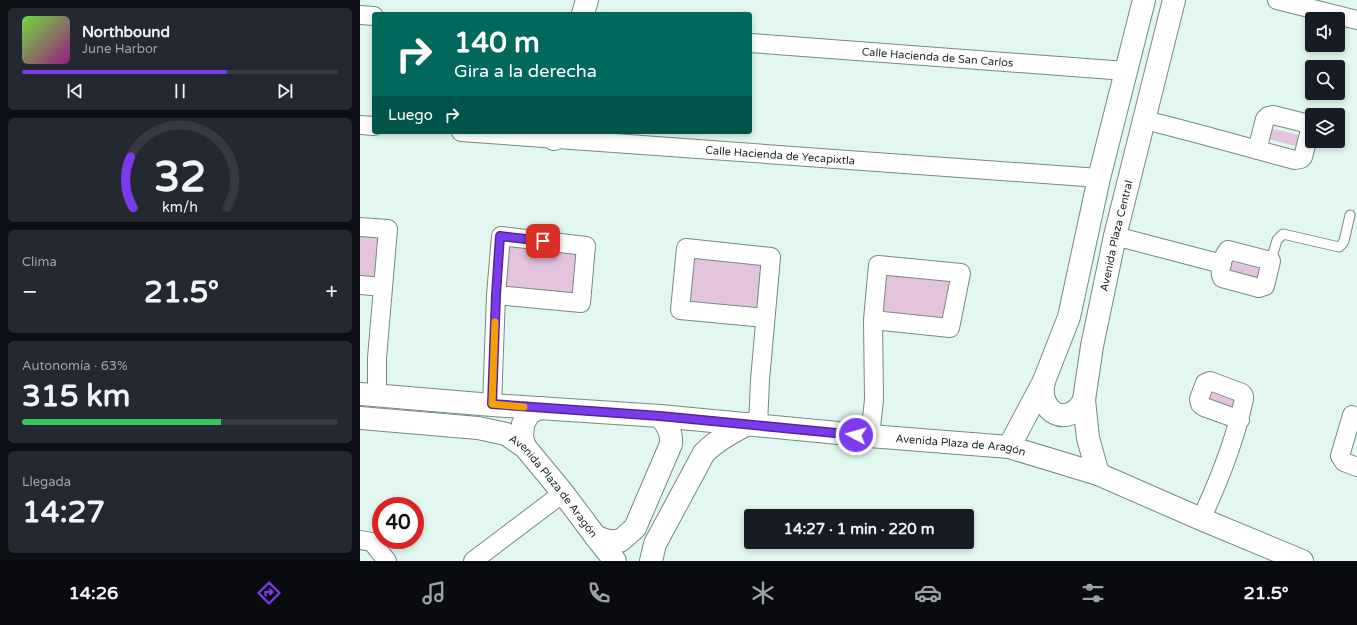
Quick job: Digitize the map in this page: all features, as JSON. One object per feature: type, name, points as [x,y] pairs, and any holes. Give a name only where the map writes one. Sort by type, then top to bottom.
[{"type":"street","points":[[584,12],[587,0]]},
{"type":"street","points":[[1009,447],[1044,381],[1069,317],[1100,178],[1144,0]]},
{"type":"street","name":"Avenida Plaza Central","points":[[1098,474],[1088,438],[1084,400],[1092,346],[1124,238],[1144,120],[1174,0]]},
{"type":"street","points":[[1277,0],[1357,20]]},
{"type":"street","points":[[360,15],[372,16]]},
{"type":"street","name":"Calle Hacienda de San Carlos","points":[[752,43],[1126,71]]},
{"type":"street","points":[[1144,120],[1257,150]]},
{"type":"street","points":[[360,125],[372,126]]},
{"type":"street","name":"Calle Hacienda de Yecapixtla","points":[[523,134],[554,135],[1100,178]]},
{"type":"street","points":[[360,227],[388,229],[377,358],[368,394]]},
{"type":"street","points":[[492,404],[496,295],[500,236],[586,246],[581,303],[496,295]]},
{"type":"street","points":[[1124,238],[1222,264]]},
{"type":"street","points":[[651,561],[655,544],[704,454],[722,437],[753,424],[760,380],[771,257],[686,248],[680,310],[765,318]]},
{"type":"street","points":[[1230,250],[1271,261],[1266,284],[1261,288],[1222,278],[1220,274],[1225,253],[1230,250]]},
{"type":"street","points":[[870,436],[874,400],[873,320],[878,265],[961,273],[950,328],[873,320]]},
{"type":"street","points":[[360,284],[383,287]]},
{"type":"street","points":[[1044,381],[1042,396],[1048,409],[1054,413],[1061,415],[1076,412],[1084,400]]},
{"type":"street","name":"Avenida Plaza de Aragón","points":[[368,394],[660,416],[870,436],[1009,447],[1098,474],[1302,561]]},
{"type":"street","points":[[525,447],[522,438],[523,424],[530,412],[541,408]]},
{"type":"street","points":[[1349,413],[1340,456],[1344,462],[1357,467]]},
{"type":"street","points":[[596,537],[608,541],[620,541],[635,528],[672,444],[672,435],[668,426],[660,416]]},
{"type":"street","name":"Avenida Plaza de Aragón","points":[[360,418],[478,428],[506,434],[525,447],[564,492],[615,561]]},
{"type":"street","points":[[1201,519],[1212,496],[1240,420]]},
{"type":"street","points":[[473,561],[564,492]]},
{"type":"street","points":[[360,540],[372,542],[387,561]]},
{"type":"lane","points":[[1271,261],[1277,240],[1283,234],[1339,247],[1344,241],[1350,216]]},
{"type":"shaded area","points":[[1270,128],[1299,135],[1302,139],[1296,146],[1268,139]]},
{"type":"shaded area","points":[[360,233],[382,236],[378,279],[360,277]]},
{"type":"shaded area","points":[[506,244],[577,251],[573,294],[502,287]]},
{"type":"shaded area","points":[[693,258],[763,265],[759,308],[689,301]]},
{"type":"shaded area","points":[[1232,262],[1260,269],[1258,281],[1229,274],[1227,265]]},
{"type":"shaded area","points":[[884,271],[956,278],[947,321],[880,314]]},
{"type":"shaded area","points":[[1207,391],[1236,398],[1233,409],[1204,402]]},
{"type":"slow traffic","points":[[495,322],[492,404],[524,407]]},
{"type":"route","points":[[543,241],[500,236],[492,404],[660,416],[856,435]]}]
